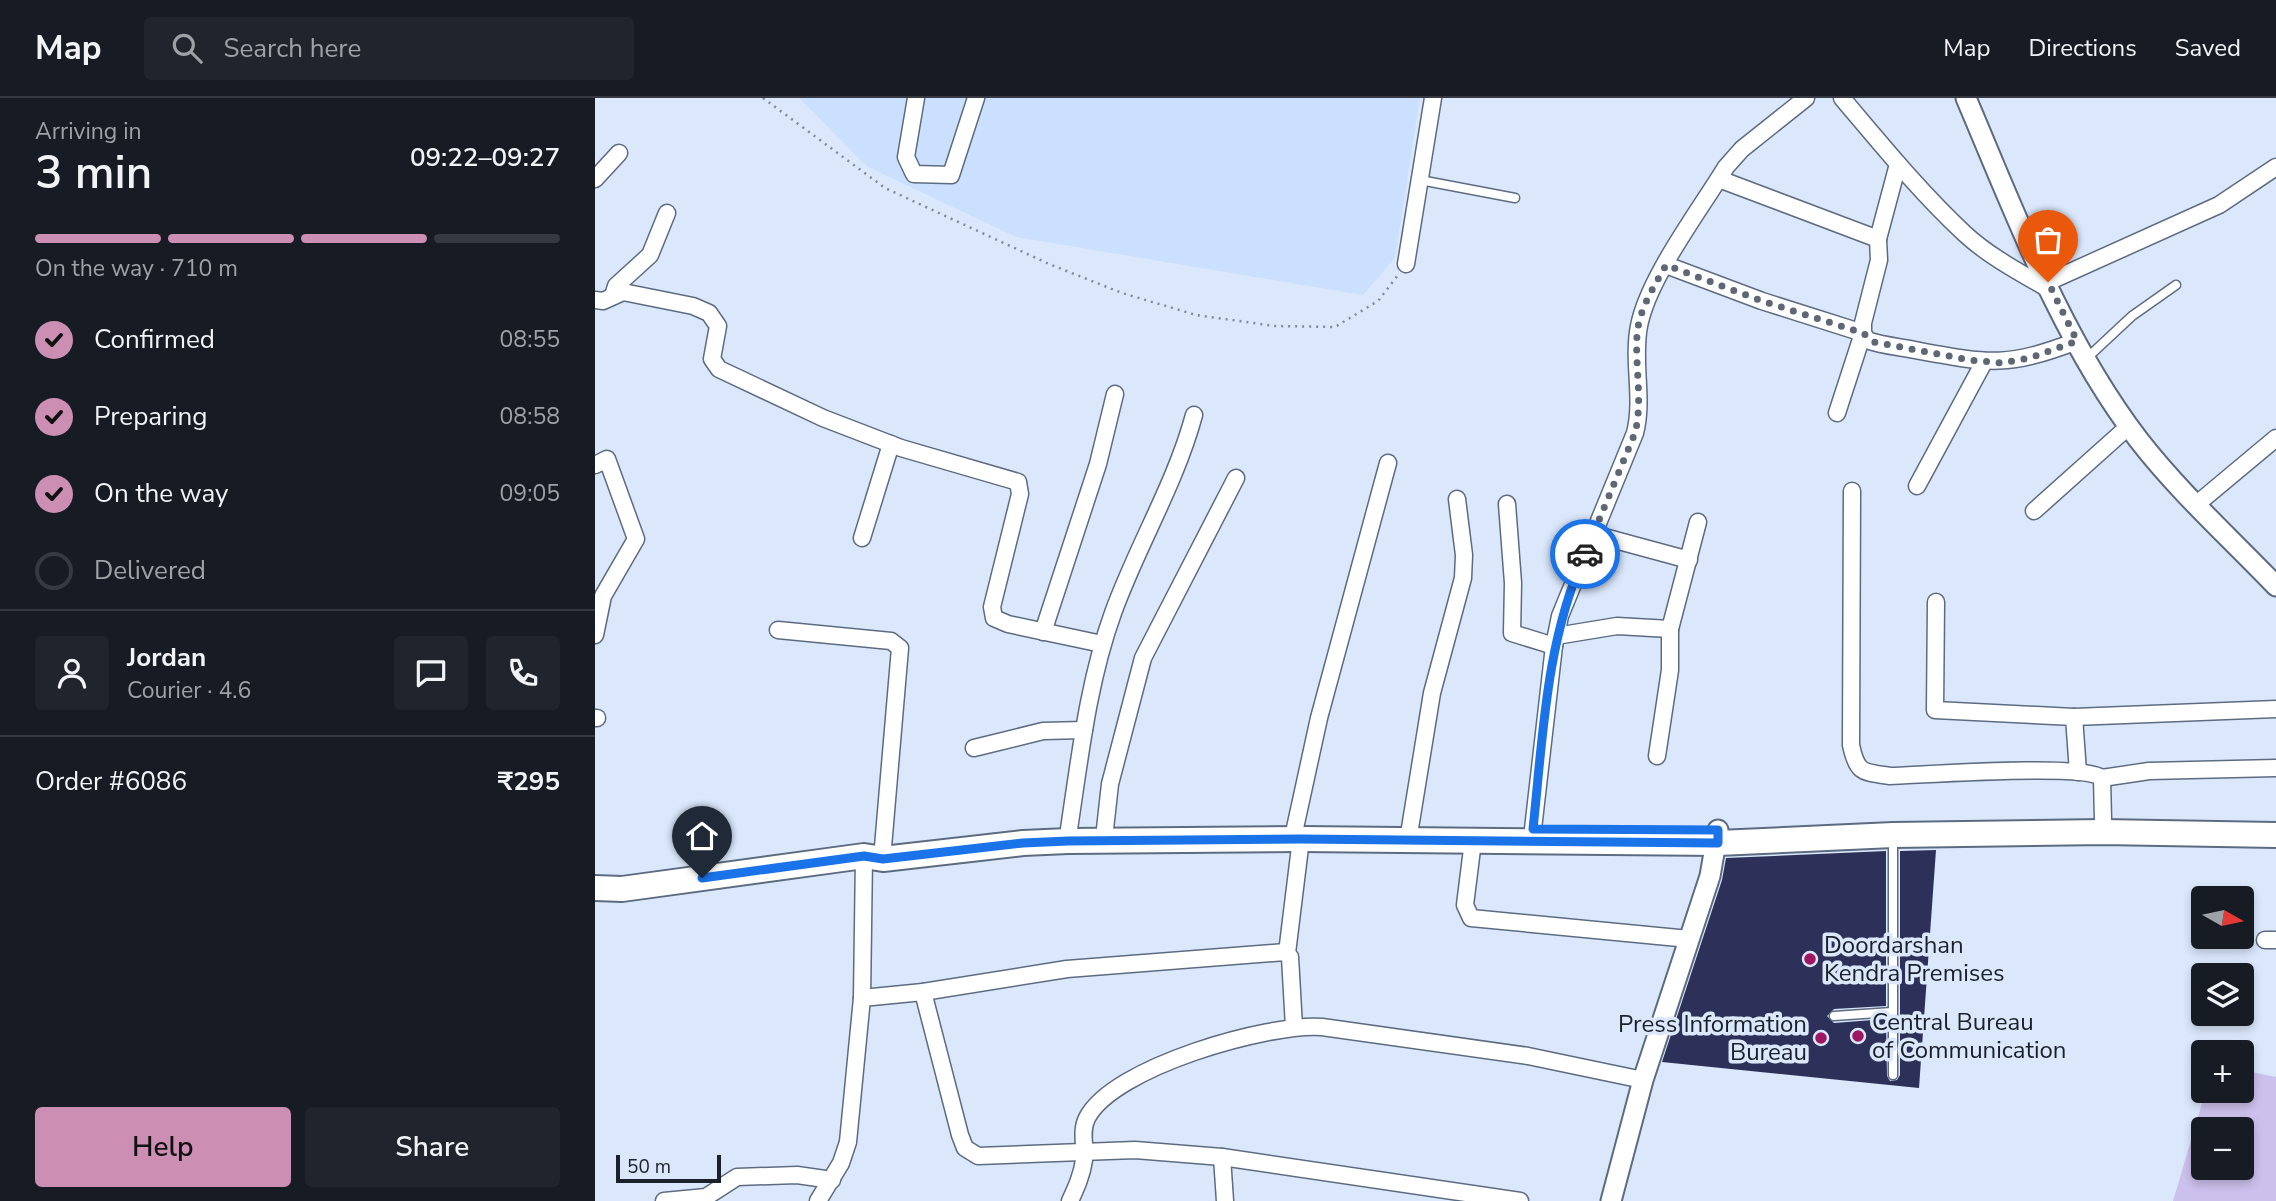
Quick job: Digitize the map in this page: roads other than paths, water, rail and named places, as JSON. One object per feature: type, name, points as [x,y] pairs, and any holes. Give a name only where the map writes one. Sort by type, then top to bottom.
[{"type":"main road","points":[[873,852],[883,859],[1045,842],[1410,828],[1533,829],[1718,836],[2103,820],[2276,822]]},
{"type":"main road","points":[[595,888],[622,889],[979,835],[1069,829],[1473,841],[2103,832],[2276,835]]},
{"type":"main road","points":[[595,899],[622,889]]},
{"type":"street","points":[[916,98],[906,157],[914,174],[931,176],[951,175],[976,98]]},
{"type":"street","points":[[1406,264],[1433,98]]},
{"type":"street","points":[[1533,829],[1555,641],[1566,597],[1635,433],[1639,413],[1639,323],[1646,301],[1719,179],[1742,149],[1806,98]]},
{"type":"street","points":[[1842,98],[1898,164],[1965,233],[2000,260],[2050,287]]},
{"type":"street","points":[[1970,99],[2050,287],[2077,341],[2129,426],[2197,504],[2276,586]]},
{"type":"street","points":[[595,179],[619,153]]},
{"type":"street","points":[[1837,413],[1863,333],[1879,260],[1878,239],[1898,164]]},
{"type":"street","points":[[2050,287],[2219,205],[2276,167]]},
{"type":"street","points":[[1719,179],[1878,239]]},
{"type":"street","points":[[613,296],[617,286],[650,255],[667,213]]},
{"type":"street","points":[[1666,265],[1762,301],[1863,333],[1874,342],[1984,362],[2030,358],[2077,341]]},
{"type":"street","points":[[595,300],[603,301],[613,296],[632,294],[702,309],[718,326],[712,359],[719,369],[823,418],[891,444],[1018,482],[1020,494],[992,613],[994,618],[1009,625],[1103,644]]},
{"type":"street","points":[[1917,486],[1984,362]]},
{"type":"street","points":[[1043,632],[1098,464],[1115,394]]},
{"type":"street","points":[[1069,829],[1084,730],[1103,644],[1119,598],[1183,455],[1194,415]]},
{"type":"street","points":[[2034,511],[2129,426]]},
{"type":"street","points":[[2197,504],[2276,438]]},
{"type":"street","points":[[862,538],[891,444]]},
{"type":"street","points":[[595,466],[607,459],[636,538],[603,596],[595,635]]},
{"type":"street","points":[[1294,1027],[1290,957],[1287,953],[1298,834],[1319,718],[1388,463]]},
{"type":"street","points":[[1105,829],[1110,784],[1143,658],[1236,478]]},
{"type":"street","points":[[1852,491],[1851,745],[1858,768],[1865,772],[1891,776],[2077,772],[2097,774],[2102,778],[2149,771],[2276,768]]},
{"type":"street","points":[[1410,828],[1432,693],[1463,578],[1464,555],[1457,499]]},
{"type":"street","points":[[1507,504],[1513,583],[1511,633],[1555,641],[1617,626],[1670,629]]},
{"type":"street","points":[[1657,756],[1670,670],[1670,629],[1698,522]]},
{"type":"street","points":[[1594,534],[1689,559]]},
{"type":"street","points":[[1936,602],[1935,710],[2074,717],[2276,709]]},
{"type":"street","points":[[778,630],[891,641],[900,648],[873,852],[848,1142],[822,1200]]},
{"type":"street","points":[[2074,717],[2077,772]]},
{"type":"street","points":[[974,748],[1035,732],[1084,730]]},
{"type":"street","points":[[2102,778],[2103,820]]},
{"type":"street","points":[[1611,1201],[1643,1080],[1689,939],[1718,836]]},
{"type":"street","points":[[1473,841],[1465,905],[1471,918],[1689,939]]},
{"type":"street","points":[[862,998],[923,992],[1067,969],[1287,953]]},
{"type":"street","points":[[923,992],[960,1135],[970,1153],[989,1158],[1135,1150],[1221,1157],[1412,1193],[1520,1201]]},
{"type":"street","points":[[1070,1201],[1083,1168],[1083,1133],[1088,1116],[1128,1080],[1199,1051],[1294,1027],[1322,1027],[1528,1056],[1643,1080]]},
{"type":"street","points":[[1221,1157],[1225,1201]]},
{"type":"street","points":[[664,1201],[706,1197],[737,1177],[797,1175],[832,1180]]},
{"type":"lane","points":[[1420,180],[1515,198]]},
{"type":"lane","points":[[2087,358],[2132,316],[2176,285]]},
{"type":"lane","points":[[1893,835],[1893,1074]]},
{"type":"lane","points":[[1834,1016],[1892,1012]]},
{"type":"place","name":"Doordarshan Kendra Premises","points":[[1810,959]]},
{"type":"place","name":"Central Bureau of Communication","points":[[1858,1036]]},
{"type":"place","name":"Press Information Bureau","points":[[1821,1038]]}]
